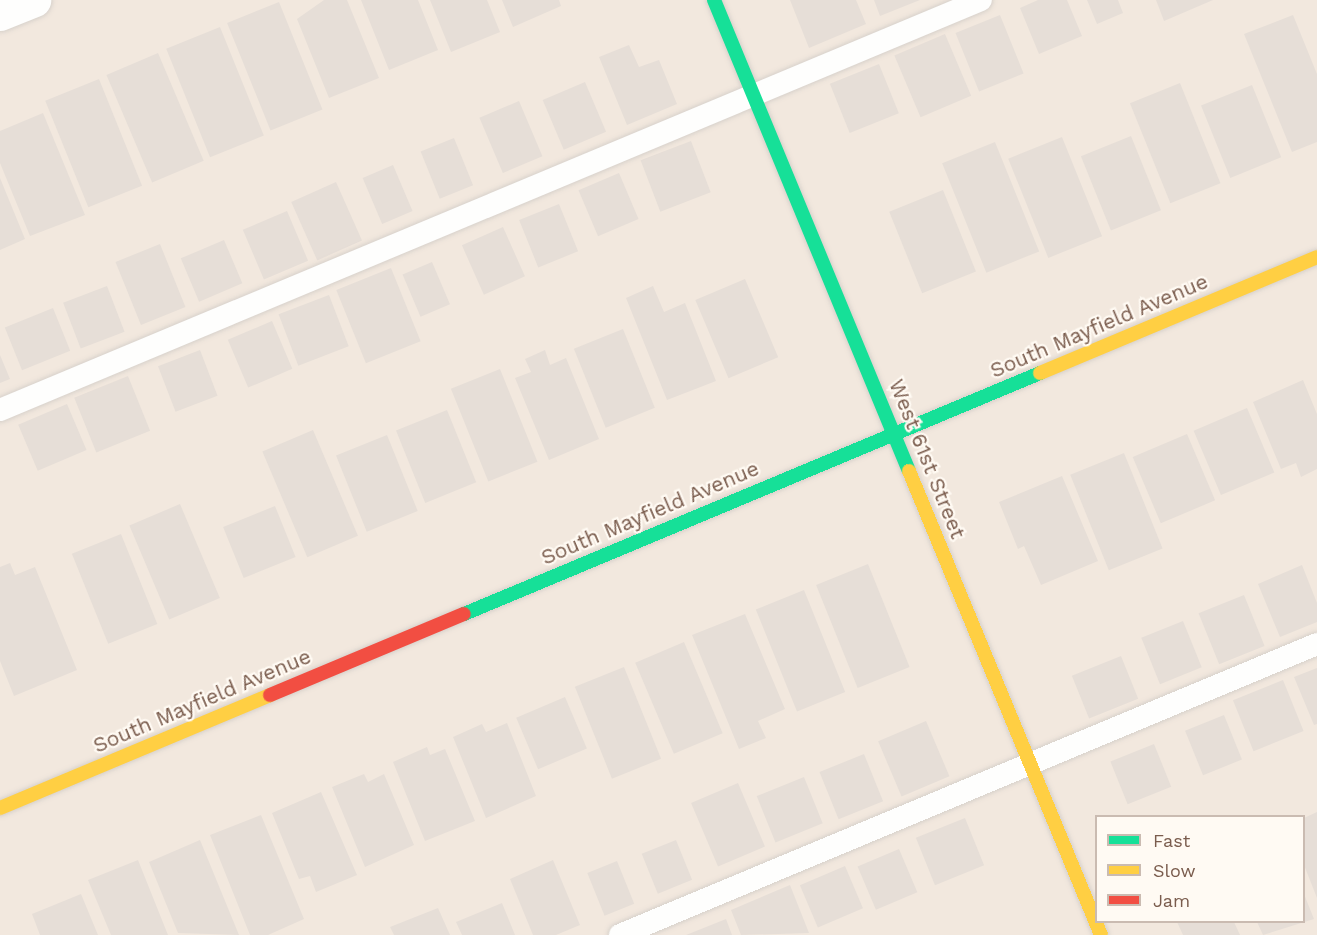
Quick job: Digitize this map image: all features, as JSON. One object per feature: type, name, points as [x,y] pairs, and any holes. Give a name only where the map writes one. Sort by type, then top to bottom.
[{"type":"street","points":[[0,14],[34,0]]},
{"type":"street","name":"West 61st Street","points":[[714,0],[1095,921]]},
{"type":"street","name":"South Mayfield Avenue","points":[[0,808],[1317,257]]},
{"type":"lane","points":[[0,410],[981,0]]},
{"type":"lane","points":[[620,935],[1317,645]]},
{"type":"shaded area","points":[[0,0],[1317,0],[1317,935],[0,935]]},
{"type":"building","points":[[324,0],[347,0],[379,78],[329,98],[297,19]]},
{"type":"building","points":[[361,0],[418,0],[438,50],[389,70]]},
{"type":"building","points":[[430,0],[487,0],[500,32],[451,52]]},
{"type":"building","points":[[502,0],[559,0],[561,6],[513,27]]},
{"type":"building","points":[[790,0],[856,0],[866,24],[809,48]]},
{"type":"building","points":[[874,0],[920,0],[880,16]]},
{"type":"building","points":[[1038,0],[1067,0],[1082,36],[1039,54],[1020,8]]},
{"type":"building","points":[[1087,0],[1118,0],[1123,13],[1097,24]]},
{"type":"building","points":[[1156,0],[1213,0],[1164,21]]},
{"type":"building","points":[[279,2],[322,110],[271,131],[227,23]]},
{"type":"building","points":[[1000,15],[1024,73],[979,91],[955,33]]},
{"type":"building","points":[[1293,15],[1317,74],[1317,142],[1292,152],[1244,34]]},
{"type":"building","points":[[220,27],[264,135],[210,157],[166,49]]},
{"type":"building","points":[[945,34],[971,96],[921,117],[894,55]]},
{"type":"building","points":[[629,45],[639,67],[659,60],[677,104],[627,125],[599,57]]},
{"type":"building","points":[[158,53],[204,161],[152,183],[106,75]]},
{"type":"building","points":[[879,64],[899,113],[850,133],[830,84]]},
{"type":"building","points":[[99,79],[142,186],[88,207],[45,101]]},
{"type":"building","points":[[585,82],[606,132],[564,150],[543,100]]},
{"type":"building","points":[[1180,83],[1220,183],[1170,203],[1130,103]]},
{"type":"building","points":[[1252,85],[1281,157],[1230,178],[1201,106]]},
{"type":"building","points":[[519,101],[542,156],[503,173],[479,118]]},
{"type":"building","points":[[43,113],[85,215],[30,236],[0,163],[0,131]]},
{"type":"building","points":[[1131,136],[1161,210],[1111,230],[1081,156]]},
{"type":"building","points":[[1062,137],[1102,236],[1048,258],[1008,159]]},
{"type":"building","points":[[454,138],[473,185],[440,199],[421,151]]},
{"type":"building","points":[[691,141],[711,192],[660,212],[641,160]]},
{"type":"building","points":[[995,142],[1039,251],[986,273],[942,163]]},
{"type":"building","points":[[393,165],[413,211],[382,224],[363,178]]},
{"type":"building","points":[[619,173],[639,219],[598,236],[578,190]]},
{"type":"building","points":[[0,178],[25,239],[0,250]]},
{"type":"building","points":[[336,182],[362,240],[317,260],[291,202]]},
{"type":"building","points":[[943,190],[976,272],[922,293],[889,212]]},
{"type":"building","points":[[559,204],[578,251],[538,267],[519,220]]},
{"type":"building","points":[[287,211],[308,261],[264,279],[243,230]]},
{"type":"building","points":[[503,227],[525,276],[484,295],[462,245]]},
{"type":"building","points":[[224,240],[242,283],[199,302],[181,258]]},
{"type":"building","points":[[160,244],[185,307],[141,325],[115,262]]},
{"type":"building","points":[[432,262],[450,304],[421,317],[403,275]]},
{"type":"building","points":[[391,268],[421,341],[366,363],[336,290]]},
{"type":"building","points":[[745,279],[778,357],[729,378],[695,300]]},
{"type":"building","points":[[107,286],[125,332],[81,349],[63,303]]},
{"type":"building","points":[[653,286],[664,312],[685,303],[716,381],[667,400],[626,298]]},
{"type":"building","points":[[329,295],[349,346],[298,366],[279,314]]},
{"type":"building","points":[[53,308],[70,351],[22,370],[5,327]]},
{"type":"building","points":[[272,321],[292,369],[248,388],[228,340]]},
{"type":"building","points":[[623,329],[655,408],[606,428],[574,349]]},
{"type":"building","points":[[200,350],[218,396],[176,412],[158,366]]},
{"type":"building","points":[[545,350],[550,365],[566,358],[599,439],[549,460],[515,378],[531,372],[525,359]]},
{"type":"building","points":[[0,355],[10,379],[0,383]]},
{"type":"building","points":[[500,369],[537,462],[488,482],[451,389]]},
{"type":"building","points":[[128,376],[150,431],[96,452],[74,398]]},
{"type":"building","points":[[1303,380],[1317,414],[1317,469],[1301,477],[1296,463],[1281,469],[1253,402]]},
{"type":"building","points":[[67,404],[87,450],[38,471],[18,425]]},
{"type":"building","points":[[1247,408],[1274,472],[1221,495],[1194,431]]},
{"type":"building","points":[[447,410],[476,482],[425,503],[396,431]]},
{"type":"building","points":[[313,430],[358,536],[307,557],[262,451]]},
{"type":"building","points":[[1187,434],[1215,500],[1161,523],[1133,457]]},
{"type":"building","points":[[387,435],[418,511],[367,532],[336,456]]},
{"type":"building","points":[[1124,453],[1163,548],[1109,570],[1070,475]]},
{"type":"building","points":[[1062,476],[1098,561],[1041,585],[1024,546],[1018,549],[999,502]]},
{"type":"building","points":[[180,504],[220,598],[169,619],[129,525]]},
{"type":"building","points":[[275,506],[296,557],[244,578],[223,527]]},
{"type":"building","points":[[121,534],[157,624],[108,644],[72,554]]},
{"type":"building","points":[[10,563],[15,575],[35,567],[77,670],[14,696],[0,661],[0,567]]},
{"type":"building","points":[[868,564],[910,667],[858,688],[816,585]]},
{"type":"building","points":[[1302,565],[1317,603],[1317,622],[1280,637],[1258,584]]},
{"type":"building","points":[[804,590],[845,692],[797,711],[756,609]]},
{"type":"building","points":[[1244,595],[1265,646],[1219,664],[1199,613]]},
{"type":"building","points":[[745,614],[785,709],[758,721],[766,738],[739,749],[692,635]]},
{"type":"building","points":[[1183,621],[1202,667],[1160,684],[1141,638]]},
{"type":"building","points":[[684,642],[723,733],[674,754],[635,663]]},
{"type":"building","points":[[1121,656],[1138,699],[1089,719],[1072,676]]},
{"type":"building","points":[[624,667],[661,759],[612,779],[575,687]]},
{"type":"building","points":[[1317,668],[1317,724],[1314,725],[1294,677]]},
{"type":"building","points":[[1283,680],[1304,731],[1254,751],[1233,700]]},
{"type":"building","points":[[565,697],[587,749],[538,769],[516,718]]},
{"type":"building","points":[[1224,715],[1242,760],[1203,775],[1185,731]]},
{"type":"building","points":[[926,721],[949,776],[902,797],[878,741]]},
{"type":"building","points":[[507,723],[536,796],[486,818],[453,737],[482,724],[486,732]]},
{"type":"building","points":[[1154,744],[1171,787],[1128,804],[1110,762]]},
{"type":"building","points":[[427,747],[430,755],[445,749],[475,821],[425,841],[393,762]]},
{"type":"building","points":[[864,754],[883,801],[839,819],[819,772]]},
{"type":"building","points":[[364,774],[368,782],[384,774],[414,845],[365,867],[332,787]]},
{"type":"building","points":[[804,777],[823,823],[775,842],[757,796]]},
{"type":"building","points":[[738,783],[765,847],[718,866],[691,803]]},
{"type":"building","points":[[321,792],[357,875],[316,892],[310,876],[299,879],[272,813]]},
{"type":"building","points":[[1317,812],[1317,898],[1305,868],[1305,818]]},
{"type":"building","points":[[261,815],[304,919],[268,935],[250,935],[210,835]]},
{"type":"building","points":[[965,818],[984,865],[935,885],[916,838]]},
{"type":"building","points":[[200,840],[239,935],[178,933],[149,862]]},
{"type":"building","points":[[676,840],[692,880],[658,894],[642,854]]},
{"type":"building","points":[[899,849],[917,892],[876,910],[858,867]]},
{"type":"building","points":[[138,860],[168,935],[111,935],[88,880]]},
{"type":"building","points":[[553,860],[580,925],[556,935],[533,935],[510,879]]},
{"type":"building","points":[[617,861],[634,904],[605,916],[587,873]]},
{"type":"building","points":[[845,866],[863,908],[818,927],[800,885]]},
{"type":"building","points":[[790,885],[809,933],[741,935],[731,910]]},
{"type":"building","points":[[81,894],[98,935],[40,935],[32,914]]},
{"type":"building","points":[[1305,896],[1314,919],[1305,922]]},
{"type":"building","points":[[502,903],[515,935],[462,935],[456,922]]},
{"type":"building","points":[[438,908],[450,935],[394,935],[390,927]]},
{"type":"building","points":[[726,919],[732,935],[686,935]]},
{"type":"building","points":[[1177,923],[1234,923],[1240,935],[1183,935]]},
{"type":"building","points":[[1257,923],[1301,923],[1263,935]]},
{"type":"traffic: fast","points":[[714,0],[909,471]]},
{"type":"traffic: fast","points":[[464,614],[1040,373]]},
{"type":"traffic: slow","points":[[1040,373],[1317,257]]},
{"type":"traffic: slow","points":[[909,471],[1095,920]]},
{"type":"traffic: slow","points":[[0,808],[270,695]]},
{"type":"traffic: slow","points":[[1096,923],[1101,935]]},
{"type":"traffic: jam","points":[[270,695],[464,614]]}]
